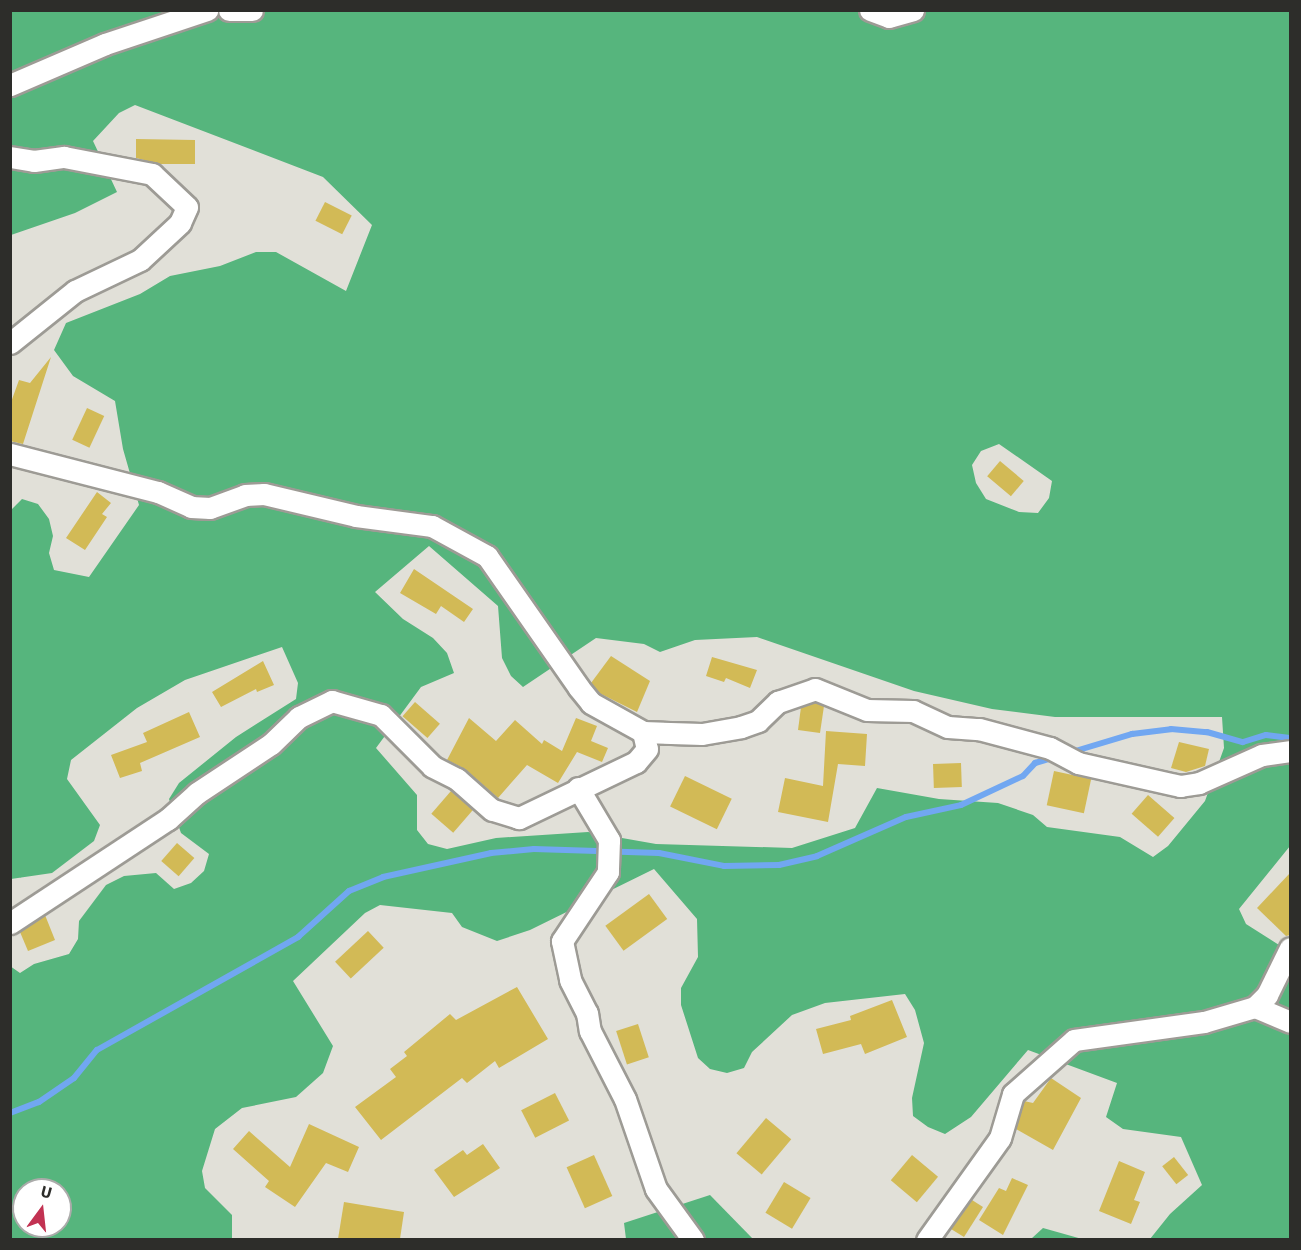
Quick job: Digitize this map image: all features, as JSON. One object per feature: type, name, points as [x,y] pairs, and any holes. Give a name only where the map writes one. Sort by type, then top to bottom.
[{"type":"street","points":[[10,85],[105,44],[207,10]]},
{"type":"street","points":[[229,10],[252,10]]},
{"type":"street","points":[[870,10],[889,17],[913,10]]},
{"type":"street","points":[[10,157],[34,161],[64,157],[152,174],[187,207],[180,223],[140,260],[75,291],[10,343]]},
{"type":"street","points":[[10,454],[158,492],[190,507],[210,508],[245,495],[264,494],[356,516],[432,526],[487,556],[585,696],[643,732],[702,734],[741,727],[758,721],[778,702],[815,689],[867,710],[913,711],[948,727],[979,729],[1050,748],[1078,763],[1190,786],[1262,755],[1290,751]]},
{"type":"street","points":[[10,923],[168,819],[197,793],[271,744],[299,717],[332,701],[381,716],[432,766],[456,779],[501,815],[527,816],[578,788],[643,757],[646,748],[643,732]]},
{"type":"street","points":[[578,788],[609,840],[608,872],[562,941],[570,980],[587,1013],[590,1031],[625,1099],[656,1189],[693,1239]]},
{"type":"street","points":[[927,1239],[1000,1138],[1012,1094],[1074,1040],[1204,1023],[1255,1007],[1267,995],[1290,948]]},
{"type":"street","points":[[1255,1007],[1290,1022]]},
{"type":"green space","points":[[11,11],[1290,11],[1290,846],[1239,909],[1246,924],[1290,952],[1290,1239],[1150,1239],[1170,1214],[1202,1185],[1181,1137],[1123,1129],[1106,1117],[1117,1083],[1028,1050],[971,1117],[945,1134],[928,1127],[913,1116],[912,1098],[924,1043],[915,1010],[905,994],[825,1003],[792,1015],[752,1052],[744,1068],[727,1073],[710,1069],[698,1058],[681,1005],[681,988],[698,957],[697,919],[654,869],[530,930],[497,941],[462,927],[452,913],[380,905],[365,913],[293,981],[333,1046],[323,1073],[296,1097],[242,1108],[215,1129],[202,1171],[205,1188],[232,1215],[232,1239],[11,1239],[10,966],[20,973],[34,964],[69,954],[78,939],[79,921],[106,885],[124,876],[156,873],[174,889],[191,883],[204,871],[209,854],[181,833],[169,799],[179,783],[236,737],[296,699],[298,683],[282,647],[185,680],[137,708],[71,760],[67,779],[100,825],[94,841],[52,873],[11,879],[11,510],[22,499],[38,504],[49,519],[53,536],[49,553],[54,570],[89,577],[139,505],[123,449],[115,401],[73,376],[54,350],[66,323],[140,294],[170,276],[220,266],[256,252],[276,252],[346,291],[372,225],[323,177],[135,105],[119,113],[93,141],[117,192],[75,213],[11,235]],"holes":[[[999,444],[1052,481],[1049,498],[1038,513],[1019,512],[986,499],[976,483],[972,465],[981,451]],[[429,546],[498,606],[502,658],[511,676],[523,687],[596,638],[644,644],[660,652],[695,640],[757,637],[914,691],[992,709],[1055,717],[1222,717],[1224,748],[1205,801],[1168,846],[1153,857],[1120,837],[1047,827],[1033,815],[998,803],[939,799],[877,788],[855,828],[792,848],[656,844],[588,832],[496,838],[447,849],[428,844],[417,830],[417,795],[376,748],[421,687],[454,673],[447,653],[433,638],[403,619],[375,592]]]},
{"type":"green space","points":[[710,1195],[753,1239],[626,1239],[624,1223]]},
{"type":"green space","points":[[1043,1228],[1082,1239],[1031,1239]]},
{"type":"building","points":[[136,139],[195,140],[195,164],[160,164],[136,158]]},
{"type":"building","points":[[325,202],[352,216],[342,234],[315,221]]},
{"type":"building","points":[[51,357],[23,444],[10,441],[10,405],[19,380],[30,383]]},
{"type":"building","points":[[87,408],[104,416],[89,448],[72,440]]},
{"type":"building","points":[[1000,461],[1024,481],[1011,496],[987,476]]},
{"type":"building","points":[[97,492],[111,503],[102,514],[107,517],[85,550],[66,538]]},
{"type":"building","points":[[414,569],[473,609],[464,622],[441,606],[436,614],[400,593]]},
{"type":"building","points":[[611,656],[650,681],[637,712],[599,693],[591,683]]},
{"type":"building","points":[[712,657],[757,670],[750,688],[726,678],[724,682],[706,676]]},
{"type":"building","points":[[263,661],[274,685],[257,692],[256,689],[221,707],[212,692]]},
{"type":"building","points":[[415,702],[440,724],[427,738],[403,716]]},
{"type":"building","points":[[815,703],[824,706],[820,733],[798,730],[801,707]]},
{"type":"building","points":[[189,712],[200,737],[140,763],[142,771],[120,778],[111,755],[147,742],[143,733]]},
{"type":"building","points":[[469,718],[496,741],[515,720],[542,744],[544,740],[562,751],[576,718],[597,726],[591,741],[608,748],[602,762],[577,752],[558,783],[527,765],[498,798],[465,769],[447,760]]},
{"type":"building","points":[[826,731],[867,734],[865,766],[838,764],[828,822],[778,812],[785,778],[823,786]]},
{"type":"building","points":[[1179,742],[1209,749],[1205,766],[1186,772],[1171,768]]},
{"type":"building","points":[[961,763],[962,787],[934,788],[933,764]]},
{"type":"building","points":[[1054,771],[1091,779],[1084,813],[1047,805]]},
{"type":"building","points":[[685,776],[732,799],[717,829],[670,807]]},
{"type":"building","points":[[451,791],[473,810],[453,833],[431,814]]},
{"type":"building","points":[[1148,795],[1174,818],[1158,837],[1132,814]]},
{"type":"building","points":[[177,843],[194,858],[179,876],[161,861]]},
{"type":"building","points":[[1290,873],[1290,935],[1286,936],[1257,908]]},
{"type":"building","points":[[649,894],[667,919],[624,951],[605,926]]},
{"type":"building","points":[[45,915],[55,940],[28,951],[20,932]]},
{"type":"building","points":[[368,931],[384,948],[351,979],[335,962]]},
{"type":"building","points":[[517,987],[548,1039],[499,1068],[495,1061],[467,1083],[462,1078],[381,1140],[355,1107],[396,1077],[390,1069],[407,1056],[404,1052],[450,1014],[456,1020]]},
{"type":"building","points":[[892,1000],[907,1037],[865,1054],[861,1044],[823,1054],[816,1029],[851,1020],[850,1016]]},
{"type":"building","points":[[638,1024],[649,1057],[627,1064],[616,1031]]},
{"type":"building","points":[[1051,1078],[1081,1098],[1053,1150],[1016,1129],[1024,1101],[1033,1103]]},
{"type":"building","points":[[555,1093],[569,1121],[535,1138],[521,1110]]},
{"type":"building","points":[[766,1118],[791,1139],[762,1174],[736,1153]]},
{"type":"building","points":[[309,1124],[359,1147],[348,1172],[326,1163],[295,1207],[265,1187],[269,1181],[233,1149],[249,1131],[290,1167]]},
{"type":"building","points":[[483,1144],[500,1168],[454,1197],[434,1170],[463,1150],[467,1155]]},
{"type":"building","points":[[594,1155],[612,1196],[585,1208],[567,1167]]},
{"type":"building","points":[[912,1155],[938,1177],[917,1202],[891,1180]]},
{"type":"building","points":[[1174,1157],[1188,1175],[1176,1184],[1162,1166]]},
{"type":"building","points":[[1119,1161],[1145,1172],[1134,1200],[1140,1202],[1131,1224],[1099,1211]]},
{"type":"building","points":[[1012,1178],[1028,1185],[1003,1235],[979,1220],[999,1188],[1006,1191]]},
{"type":"building","points":[[784,1182],[811,1198],[792,1229],[765,1213]]},
{"type":"building","points":[[972,1200],[983,1207],[964,1237],[951,1229]]},
{"type":"building","points":[[344,1202],[404,1212],[400,1239],[338,1239]]},
{"type":"waterway","points":[[1072,752],[1132,734],[1171,729],[1207,732],[1243,742],[1266,735],[1290,738]]},
{"type":"waterway","points":[[10,1113],[39,1102],[74,1078],[97,1050],[298,937],[349,891],[383,877],[491,853],[534,849],[659,853],[724,866],[779,865],[817,856],[906,817],[961,805],[1023,776],[1035,763],[1056,757]]}]
